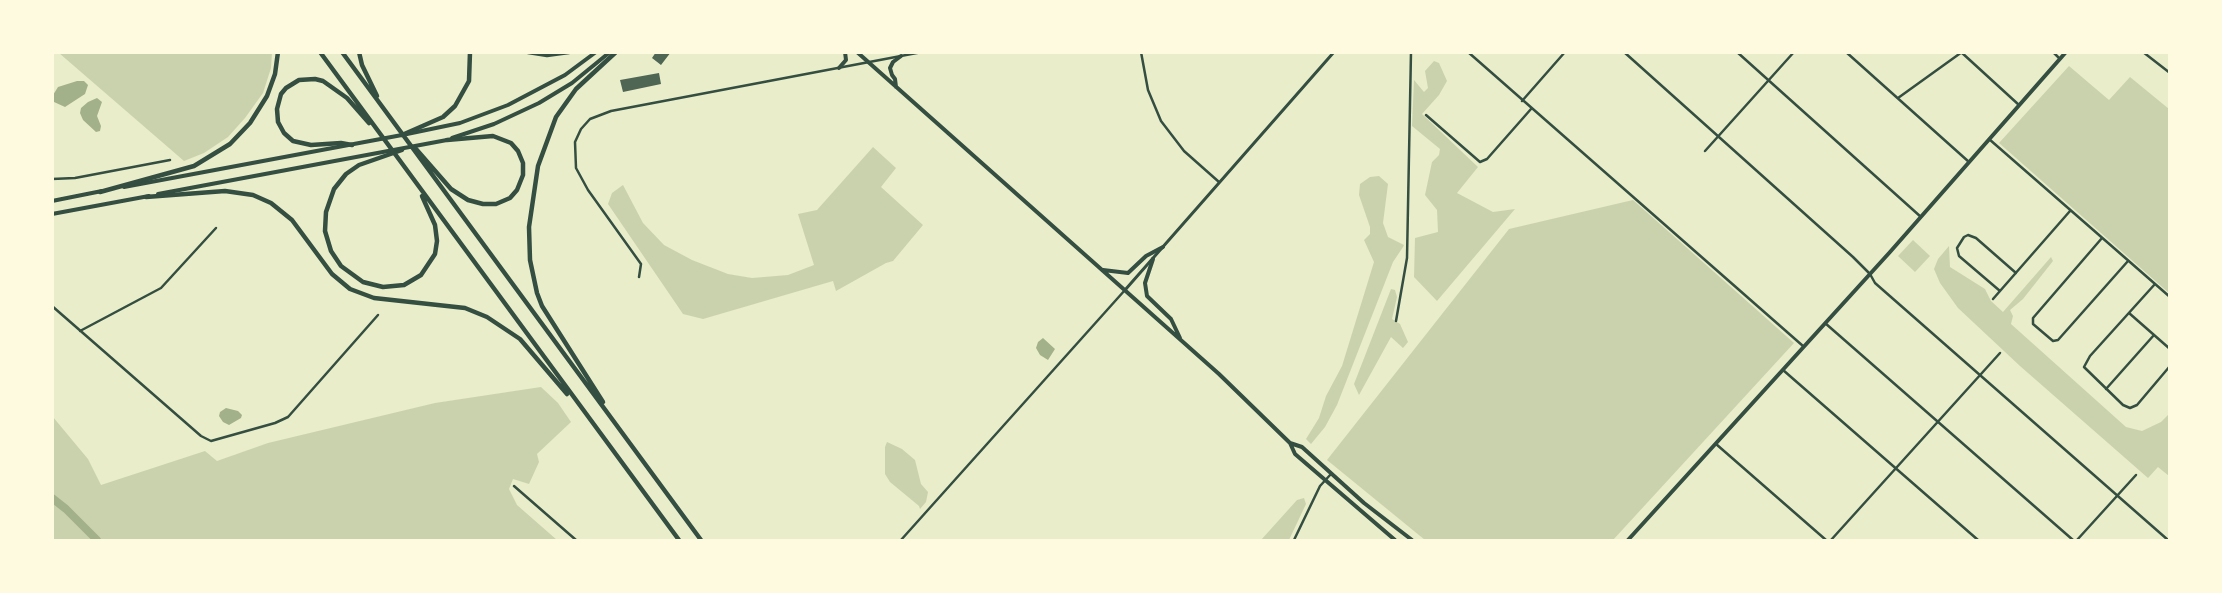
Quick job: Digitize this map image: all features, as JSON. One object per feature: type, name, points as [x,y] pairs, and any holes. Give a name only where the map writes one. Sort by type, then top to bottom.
[{"type":"highway","points":[[100,192],[194,166],[230,144],[250,123],[267,96],[275,74],[278,52]]},
{"type":"highway","points":[[320,52],[371,124]]},
{"type":"highway","points":[[342,52],[408,143],[451,189],[476,203],[490,205],[502,202],[518,190],[523,175],[523,163],[518,151],[511,143],[493,136],[447,140]]},
{"type":"highway","points":[[359,52],[364,70],[383,108]]},
{"type":"highway","points":[[402,135],[443,117],[455,106],[469,81],[470,52]]},
{"type":"highway","points":[[528,52],[547,55],[569,52]]},
{"type":"highway","points":[[616,52],[576,89],[564,103],[551,128],[534,185],[529,245],[533,276],[542,306],[625,437]]},
{"type":"highway","points":[[352,145],[341,143],[319,146],[304,144],[288,137],[278,122],[277,109],[281,94],[286,88],[299,80],[315,79],[323,81],[347,98],[381,135],[679,540]]},
{"type":"highway","points":[[402,150],[369,160],[352,170],[338,183],[328,203],[325,222],[328,244],[341,266],[363,282],[377,287],[396,287],[416,279],[430,263],[436,248],[436,229],[426,203],[412,177]]},
{"type":"highway","points":[[425,162],[701,540]]},
{"type":"highway","points":[[146,196],[226,191],[253,195],[271,203],[292,220],[332,274],[350,289],[374,298],[465,308],[492,320],[513,332],[528,347],[584,412]]},
{"type":"main road","points":[[52,201],[460,123],[508,106],[566,74],[596,52]]},
{"type":"main road","points":[[52,214],[402,150],[447,140],[494,124],[539,104],[572,83],[610,52]]},
{"type":"main road","points":[[839,68],[846,60],[845,52]]},
{"type":"main road","points":[[858,52],[1234,387],[1290,443],[1295,454],[1396,540]]},
{"type":"main road","points":[[1628,540],[1870,274],[2066,52]]},
{"type":"main road","points":[[896,87],[890,68],[893,62],[901,56]]},
{"type":"main road","points":[[1101,269],[1118,274],[1128,273],[1146,256],[1163,248]]},
{"type":"main road","points":[[1153,259],[1145,283],[1147,296],[1170,319],[1183,342]]},
{"type":"main road","points":[[1290,443],[1302,447],[1331,474],[1412,540]]},
{"type":"street","points":[[639,277],[641,264],[577,172],[574,159],[575,142],[585,124],[595,116],[611,111],[922,52]]},
{"type":"street","points":[[1141,52],[1148,90],[1162,122],[1184,151],[1219,182]]},
{"type":"street","points":[[901,540],[1163,248],[1334,52]]},
{"type":"street","points":[[1396,321],[1407,258],[1411,52]]},
{"type":"street","points":[[1468,52],[1803,346]]},
{"type":"street","points":[[1522,101],[1566,52]]},
{"type":"street","points":[[1624,52],[1870,274],[1875,283],[2168,540]]},
{"type":"street","points":[[1737,52],[1921,217]]},
{"type":"street","points":[[1705,151],[1794,52]]},
{"type":"street","points":[[1846,52],[1969,162]]},
{"type":"street","points":[[2053,52],[2060,59]]},
{"type":"street","points":[[2143,52],[2170,73]]},
{"type":"street","points":[[1897,98],[1962,53],[2019,105]]},
{"type":"street","points":[[1426,115],[1480,162],[1487,159],[1531,109]]},
{"type":"street","points":[[1989,139],[2170,297]]},
{"type":"street","points":[[52,179],[90,176],[170,160]]},
{"type":"street","points":[[1993,299],[2070,211]]},
{"type":"street","points":[[80,330],[161,288],[216,228]]},
{"type":"street","points":[[2000,291],[1959,256],[1956,248],[1964,237],[1968,235],[1976,238],[2016,273]]},
{"type":"street","points":[[2102,238],[2033,318],[2033,324],[2053,341],[2058,340],[2128,261]]},
{"type":"street","points":[[2155,284],[2085,364],[2086,371],[2123,405],[2133,407],[2170,366]]},
{"type":"street","points":[[52,306],[201,436],[211,441],[275,423],[288,416],[378,315]]},
{"type":"street","points":[[2129,313],[2170,348]]},
{"type":"street","points":[[1825,322],[2073,540]]},
{"type":"street","points":[[2106,389],[2154,335]]},
{"type":"street","points":[[1831,540],[2000,353]]},
{"type":"street","points":[[1782,369],[1978,540]]},
{"type":"street","points":[[1715,443],[1826,540]]},
{"type":"street","points":[[1294,540],[1320,486],[1331,474]]},
{"type":"street","points":[[2077,540],[2136,475]]},
{"type":"street","points":[[514,486],[576,540]]},
{"type":"shaded area","points":[[59,53],[272,53],[271,68],[263,93],[245,118],[228,137],[204,153],[184,161]]},
{"type":"shaded area","points":[[1434,61],[1439,63],[1447,81],[1439,95],[1422,114],[1478,167],[1457,193],[1493,212],[1515,209],[1437,301],[1414,277],[1415,238],[1438,232],[1437,210],[1425,195],[1432,162],[1439,155],[1440,149],[1412,126],[1414,80],[1424,92],[1428,88],[1425,71]]},
{"type":"shaded area","points":[[2069,66],[2109,100],[2130,77],[2169,109],[2169,293],[1999,143]]},
{"type":"shaded area","points":[[77,81],[84,81],[88,85],[85,94],[65,107],[54,102],[53,95],[58,87]]},
{"type":"shaded area","points":[[97,98],[102,102],[97,116],[101,126],[100,131],[96,132],[83,120],[80,113],[81,108]]},
{"type":"shaded area","points":[[873,147],[896,168],[881,187],[923,225],[893,261],[836,291],[833,281],[703,319],[683,314],[608,204],[612,193],[623,185],[643,223],[664,245],[692,260],[728,274],[752,278],[788,275],[814,265],[798,214],[817,210]]},
{"type":"shaded area","points":[[1379,176],[1388,184],[1383,223],[1388,237],[1404,245],[1393,262],[1337,405],[1325,427],[1311,444],[1306,439],[1319,418],[1326,396],[1342,366],[1374,262],[1364,240],[1370,234],[1370,227],[1359,195],[1360,184],[1370,177]]},
{"type":"shaded area","points":[[1633,200],[1794,343],[1613,540],[1425,540],[1327,460],[1509,229]]},
{"type":"shaded area","points":[[1913,240],[1930,256],[1915,272],[1898,256]]},
{"type":"shaded area","points":[[1949,246],[1950,267],[1985,289],[1991,301],[2003,312],[2051,257],[2053,261],[2023,299],[2010,310],[2013,316],[2011,324],[2126,427],[2142,431],[2161,422],[2169,414],[2169,476],[2158,467],[2148,478],[2020,366],[1958,308],[1940,283],[1934,269],[1938,259]]},
{"type":"shaded area","points":[[1391,289],[1395,290],[1397,297],[1392,319],[1400,324],[1408,342],[1403,348],[1391,337],[1359,395],[1354,384]]},
{"type":"shaded area","points":[[1043,338],[1055,349],[1048,360],[1040,355],[1036,348],[1038,342]]},
{"type":"shaded area","points":[[541,387],[558,403],[571,422],[537,454],[539,462],[529,484],[513,479],[509,489],[517,505],[557,540],[53,540],[53,417],[88,459],[101,485],[205,451],[217,461],[268,443],[435,403]]},
{"type":"shaded area","points":[[226,408],[238,411],[242,415],[241,418],[229,425],[223,422],[219,416],[220,412]]},
{"type":"shaded area","points":[[887,442],[902,449],[915,460],[921,484],[928,492],[926,502],[920,509],[919,506],[890,482],[885,474],[885,447]]},
{"type":"shaded area","points":[[1304,498],[1306,504],[1289,540],[1261,540],[1297,500]]},
{"type":"building","points":[[656,52],[671,52],[661,65],[652,58]]},
{"type":"building","points":[[659,73],[661,84],[623,92],[620,80]]},
{"type":"waterway","points":[[52,498],[66,509],[97,540]]}]
